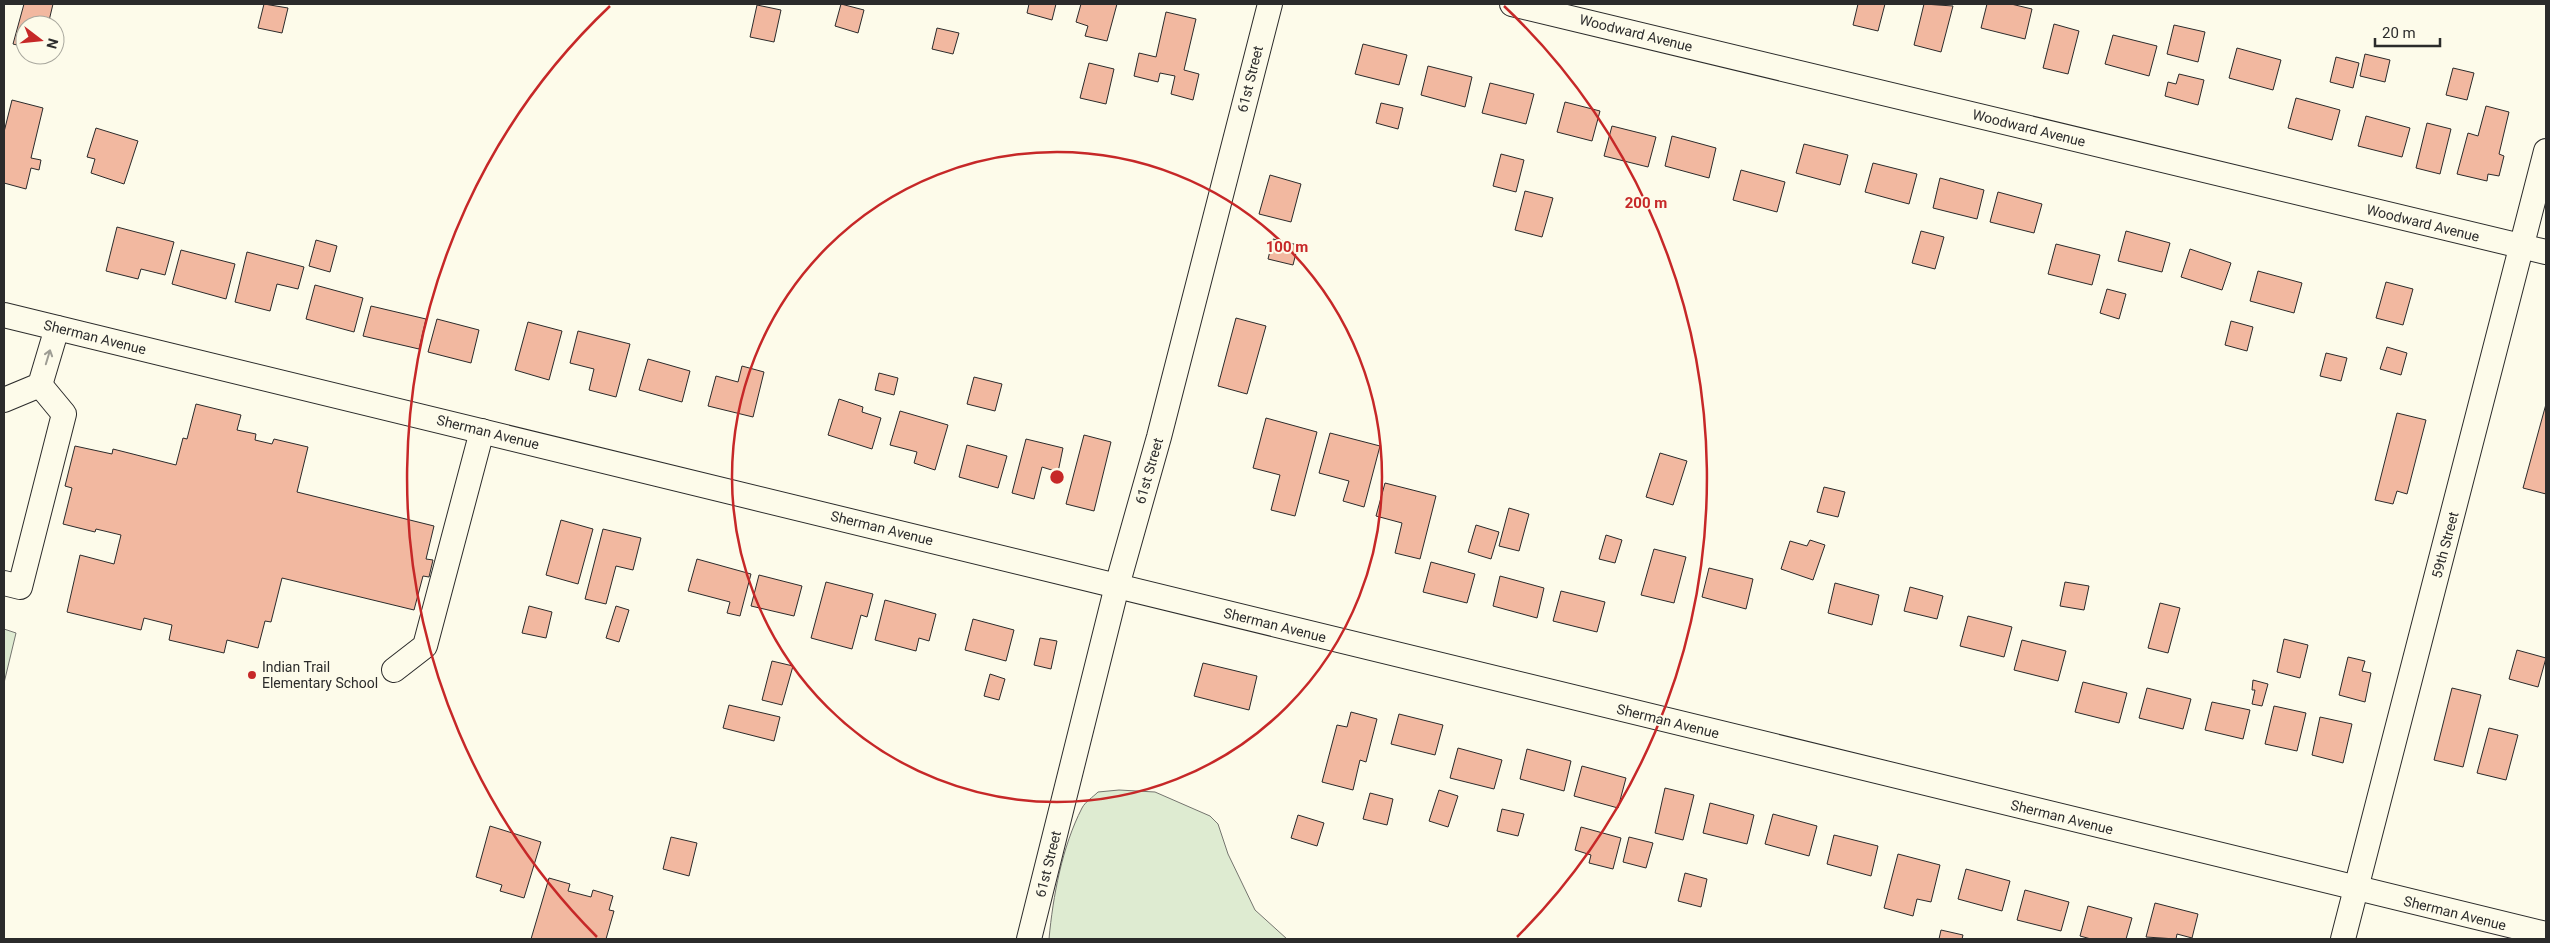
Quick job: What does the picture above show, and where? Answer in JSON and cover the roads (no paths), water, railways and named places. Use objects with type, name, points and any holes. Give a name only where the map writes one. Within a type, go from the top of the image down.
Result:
[{"type":"street","name":"61st Street","points":[[1029,939],[1117,586],[1159,437],[1270,4]]},
{"type":"street","name":"Woodward Avenue","points":[[1512,4],[2546,252]]},
{"type":"street","name":"59th Street","points":[[2343,939],[2546,152]]},
{"type":"street","name":"Sherman Avenue","points":[[4,315],[2546,934]]},
{"type":"street","points":[[4,401],[40,385],[57,328]]},
{"type":"street","points":[[4,583],[20,587],[64,414],[40,385]]},
{"type":"street","points":[[394,670],[425,646],[482,431]]},
{"type":"place","name":"Indian Trail Elementary School","points":[[252,675]]}]
